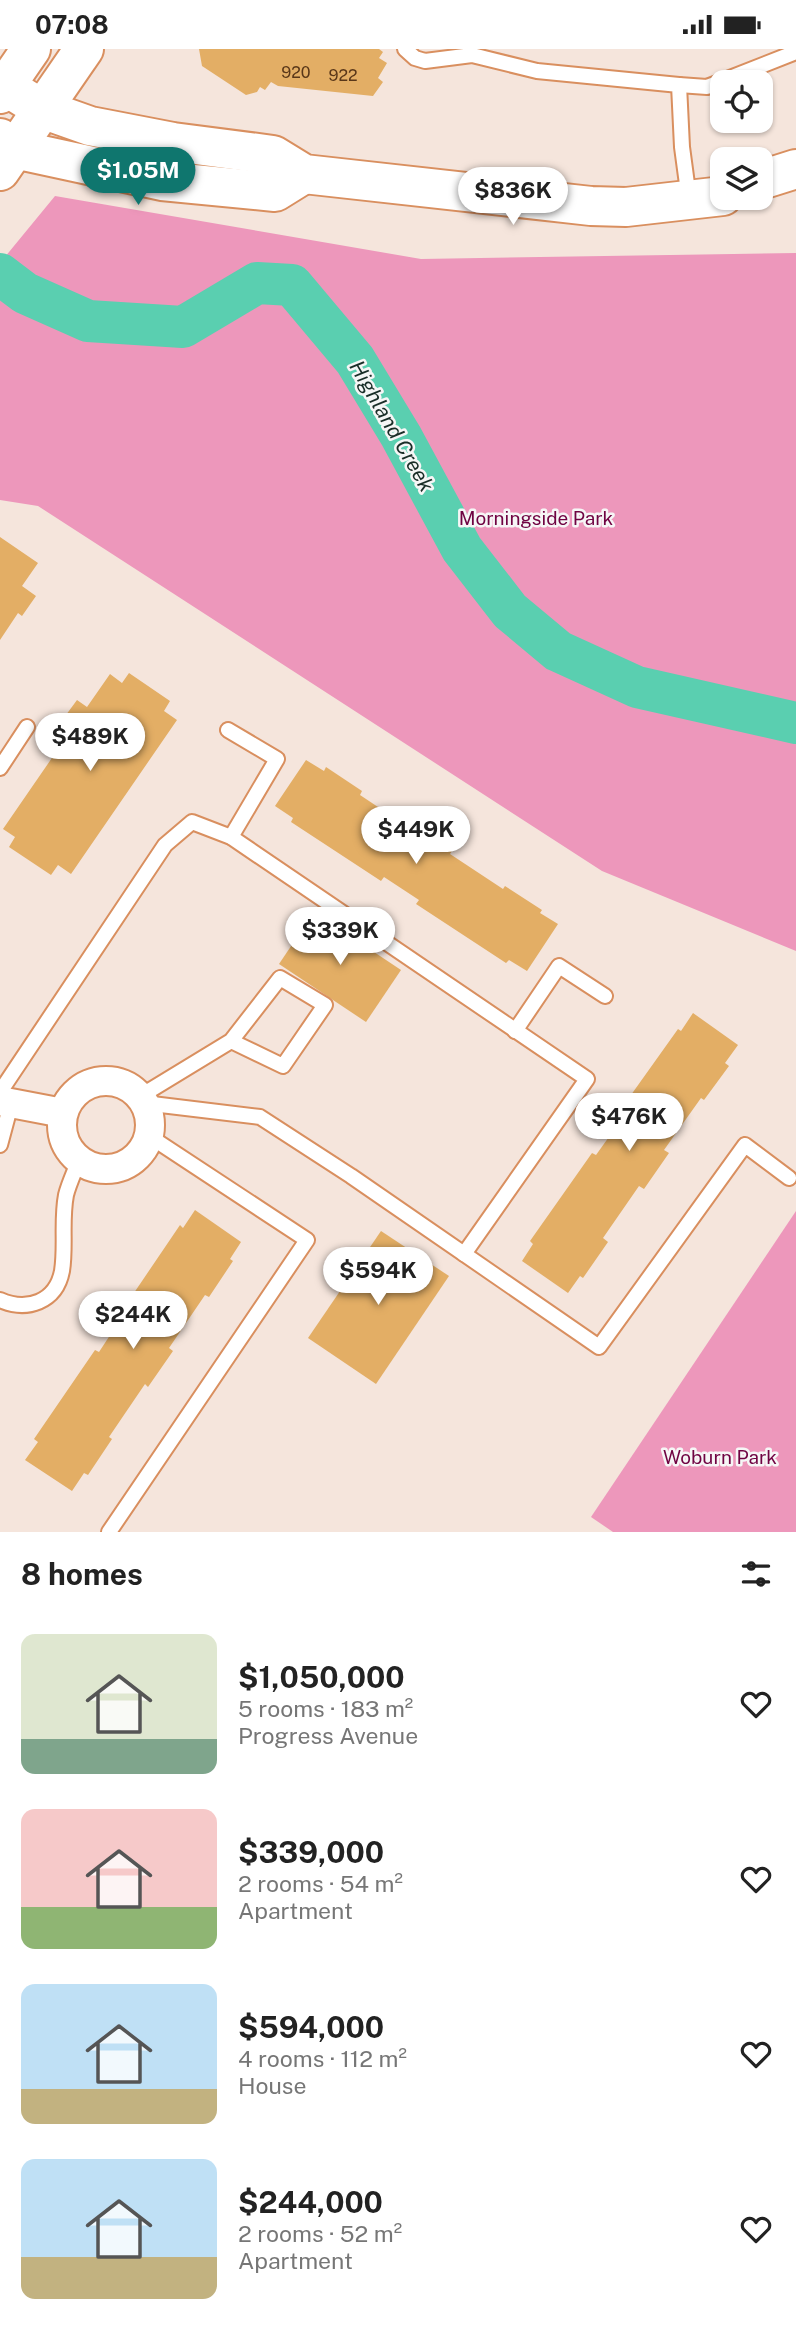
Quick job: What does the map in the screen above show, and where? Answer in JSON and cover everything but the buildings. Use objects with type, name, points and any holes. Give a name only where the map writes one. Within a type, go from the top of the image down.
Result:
[{"type":"main road","points":[[31,49],[2,88],[42,109],[90,126],[173,142],[273,155],[304,174],[591,206],[626,207],[706,198]]},
{"type":"main road","points":[[4,153],[42,109],[84,49]]},
{"type":"main road","points":[[4,153],[162,181],[275,192],[304,174]]},
{"type":"main road","points":[[773,176],[796,169]]},
{"type":"main road","points":[[773,191],[796,184]]},
{"type":"street","points":[[100,1080],[117,1082],[133,1089],[142,1100],[150,1119],[149,1136],[141,1152],[128,1163],[111,1169],[94,1168],[79,1160],[67,1147],[62,1130],[63,1113],[71,1097],[84,1086],[100,1080]]},
{"type":"street","points":[[4,1099],[63,1113]]},
{"type":"lane","points":[[405,49],[415,58],[425,61],[468,52],[537,71],[706,87],[796,52]]},
{"type":"lane","points":[[679,85],[682,147],[706,198]]},
{"type":"lane","points":[[0,768],[27,727]]},
{"type":"lane","points":[[228,730],[277,759],[231,837]]},
{"type":"lane","points":[[0,1145],[4,1099],[165,845],[192,822],[231,837],[587,1079],[464,1254]]},
{"type":"lane","points":[[515,1031],[559,966],[605,996]]},
{"type":"lane","points":[[142,1100],[231,1041],[280,978],[325,1005],[283,1066],[231,1041]]},
{"type":"lane","points":[[142,1100],[260,1117],[351,1176],[599,1347],[745,1145],[789,1178]]},
{"type":"lane","points":[[109,1532],[307,1240],[149,1136]]},
{"type":"lane","points":[[0,1300],[15,1305],[39,1303],[55,1288],[62,1272],[66,1194],[79,1160]]},
{"type":"green space","name":"Morningside Park","points":[[55,196],[421,259],[796,253],[796,951],[602,871],[38,506],[0,500],[0,263]]},
{"type":"green space","name":"Woburn Park","points":[[796,1211],[796,1532],[613,1532],[591,1517]]},
{"type":"waterway","name":"Highland Creek","points":[[0,274],[25,293],[88,321],[183,327],[257,283],[292,285],[355,360],[401,436],[462,549],[510,611],[558,651],[637,687],[796,723]]}]
